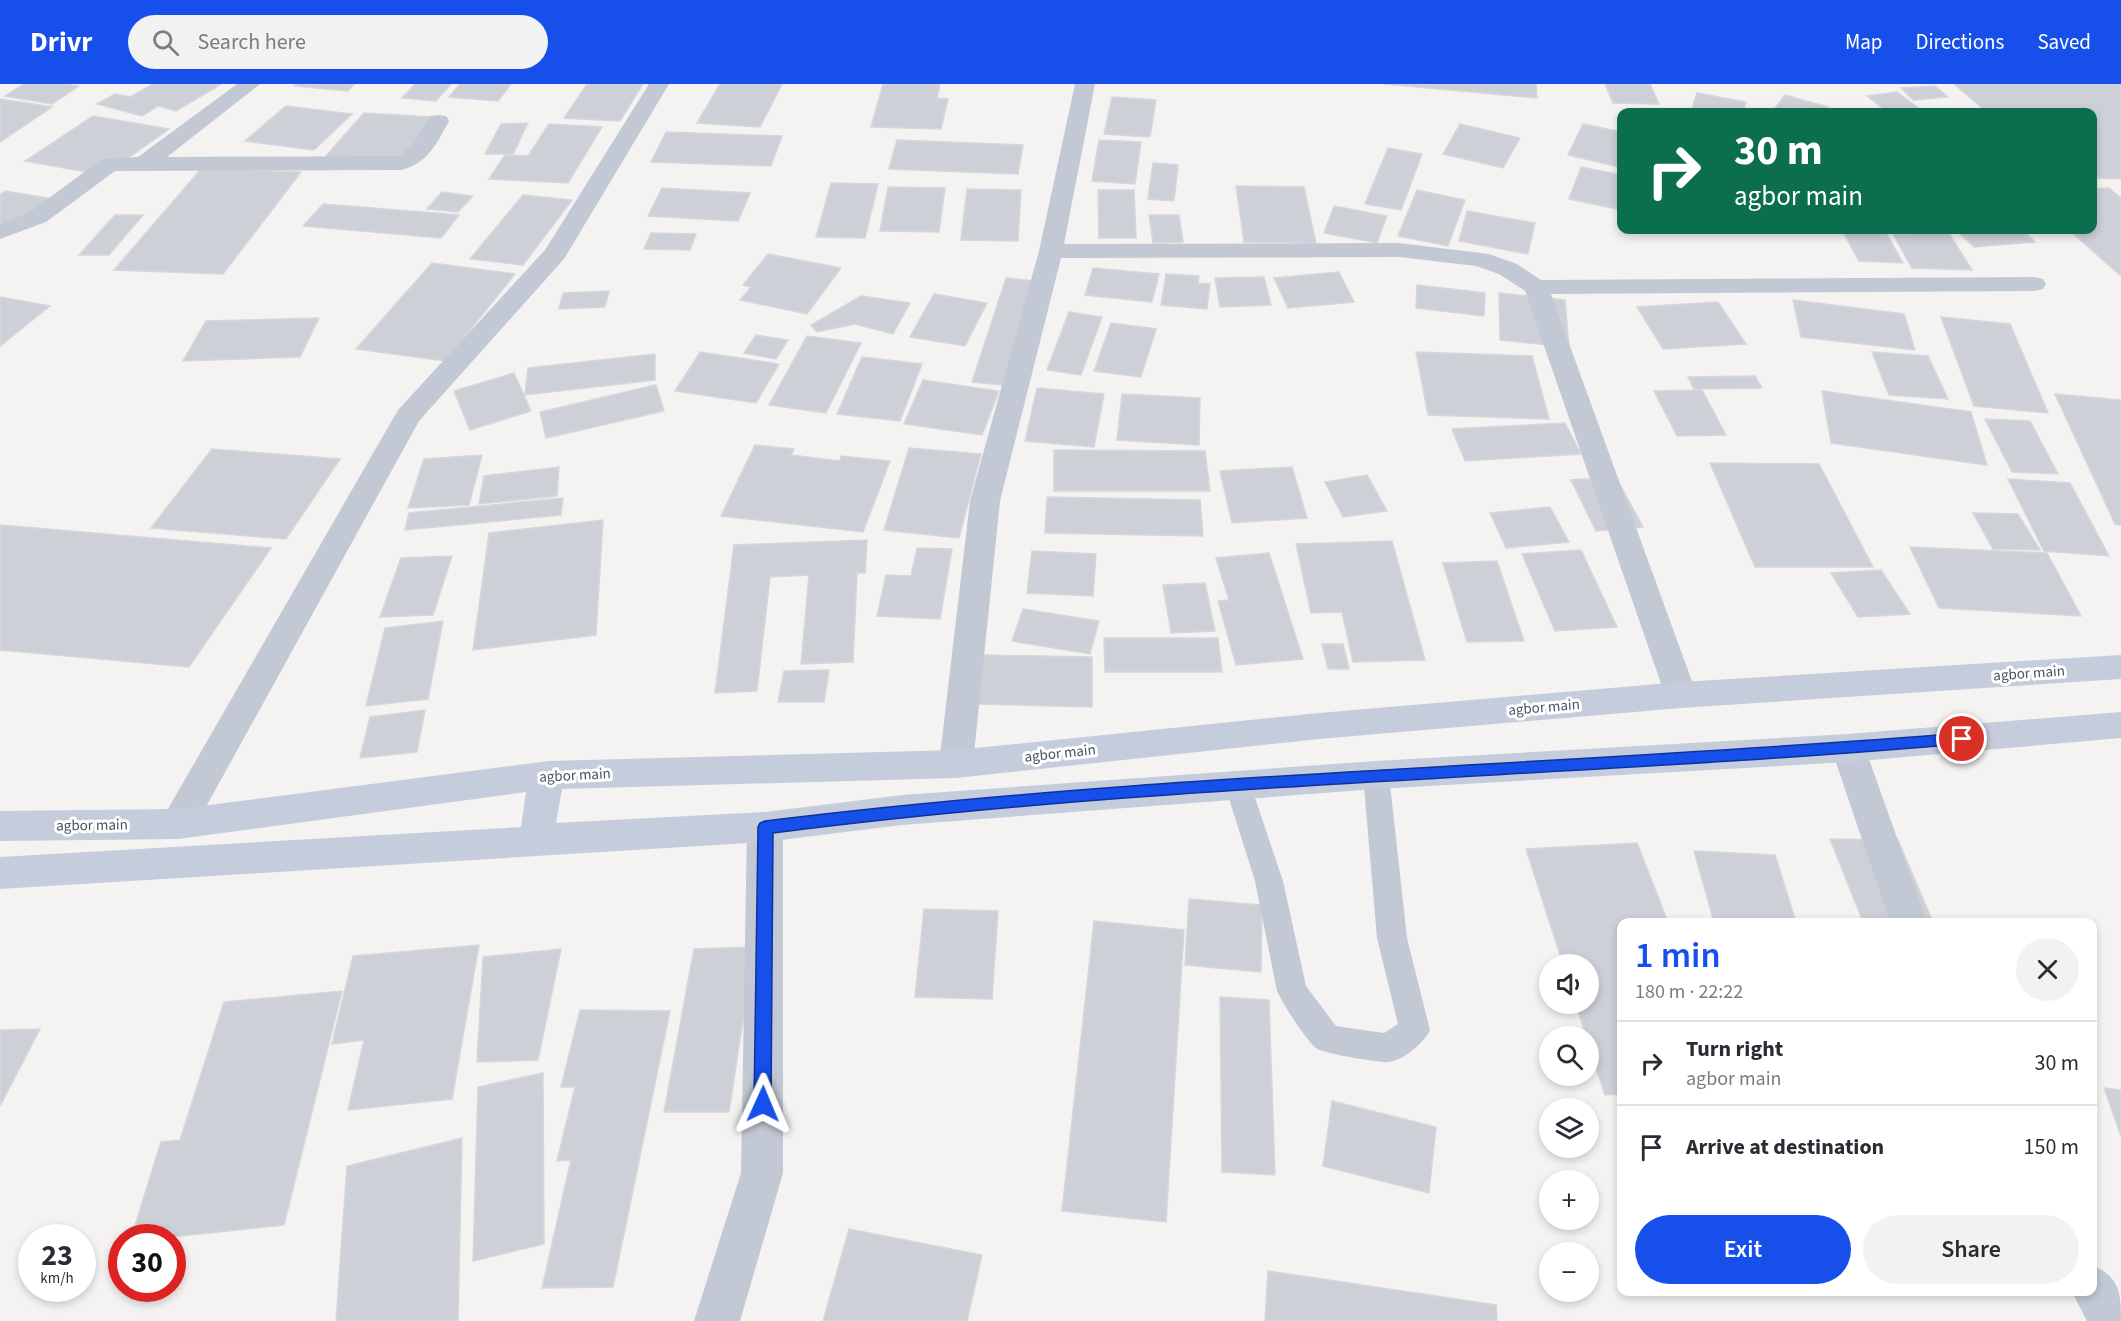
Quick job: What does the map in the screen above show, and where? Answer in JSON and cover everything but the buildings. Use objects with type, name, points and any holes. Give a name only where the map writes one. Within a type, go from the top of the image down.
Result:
[{"type":"main road","name":"agbor main","points":[[0,826],[178,824],[549,775],[956,764],[1319,726],[1681,695],[2121,667]]},
{"type":"main road","points":[[0,873],[765,827],[902,810],[1376,775],[1848,748],[2121,725]]},
{"type":"main road","points":[[541,840],[537,824],[538,813],[549,775]]},
{"type":"street","points":[[146,162],[250,84]]},
{"type":"street","points":[[178,824],[408,416],[555,254],[659,84]]},
{"type":"street","points":[[956,764],[985,501],[1051,251],[1085,84]]},
{"type":"street","points":[[0,232],[38,217],[110,164],[146,162],[402,163],[412,160],[419,152],[438,121]]},
{"type":"street","points":[[1051,251],[1399,250],[1480,259],[1509,269],[1536,286],[2034,284]]},
{"type":"street","points":[[1536,286],[1681,695]]},
{"type":"street","points":[[1848,748],[1909,918]]},
{"type":"street","points":[[717,1321],[762,1173],[765,827]]},
{"type":"street","points":[[2097,1296],[2112,1321]]},
{"type":"lane","points":[[1238,786],[1269,881],[1292,991],[1327,1039],[1388,1048],[1415,1030],[1392,938],[1376,775]]},
{"type":"route","points":[[763,1104],[765,827],[902,810],[1376,775],[1848,748],[1962,739]]}]
